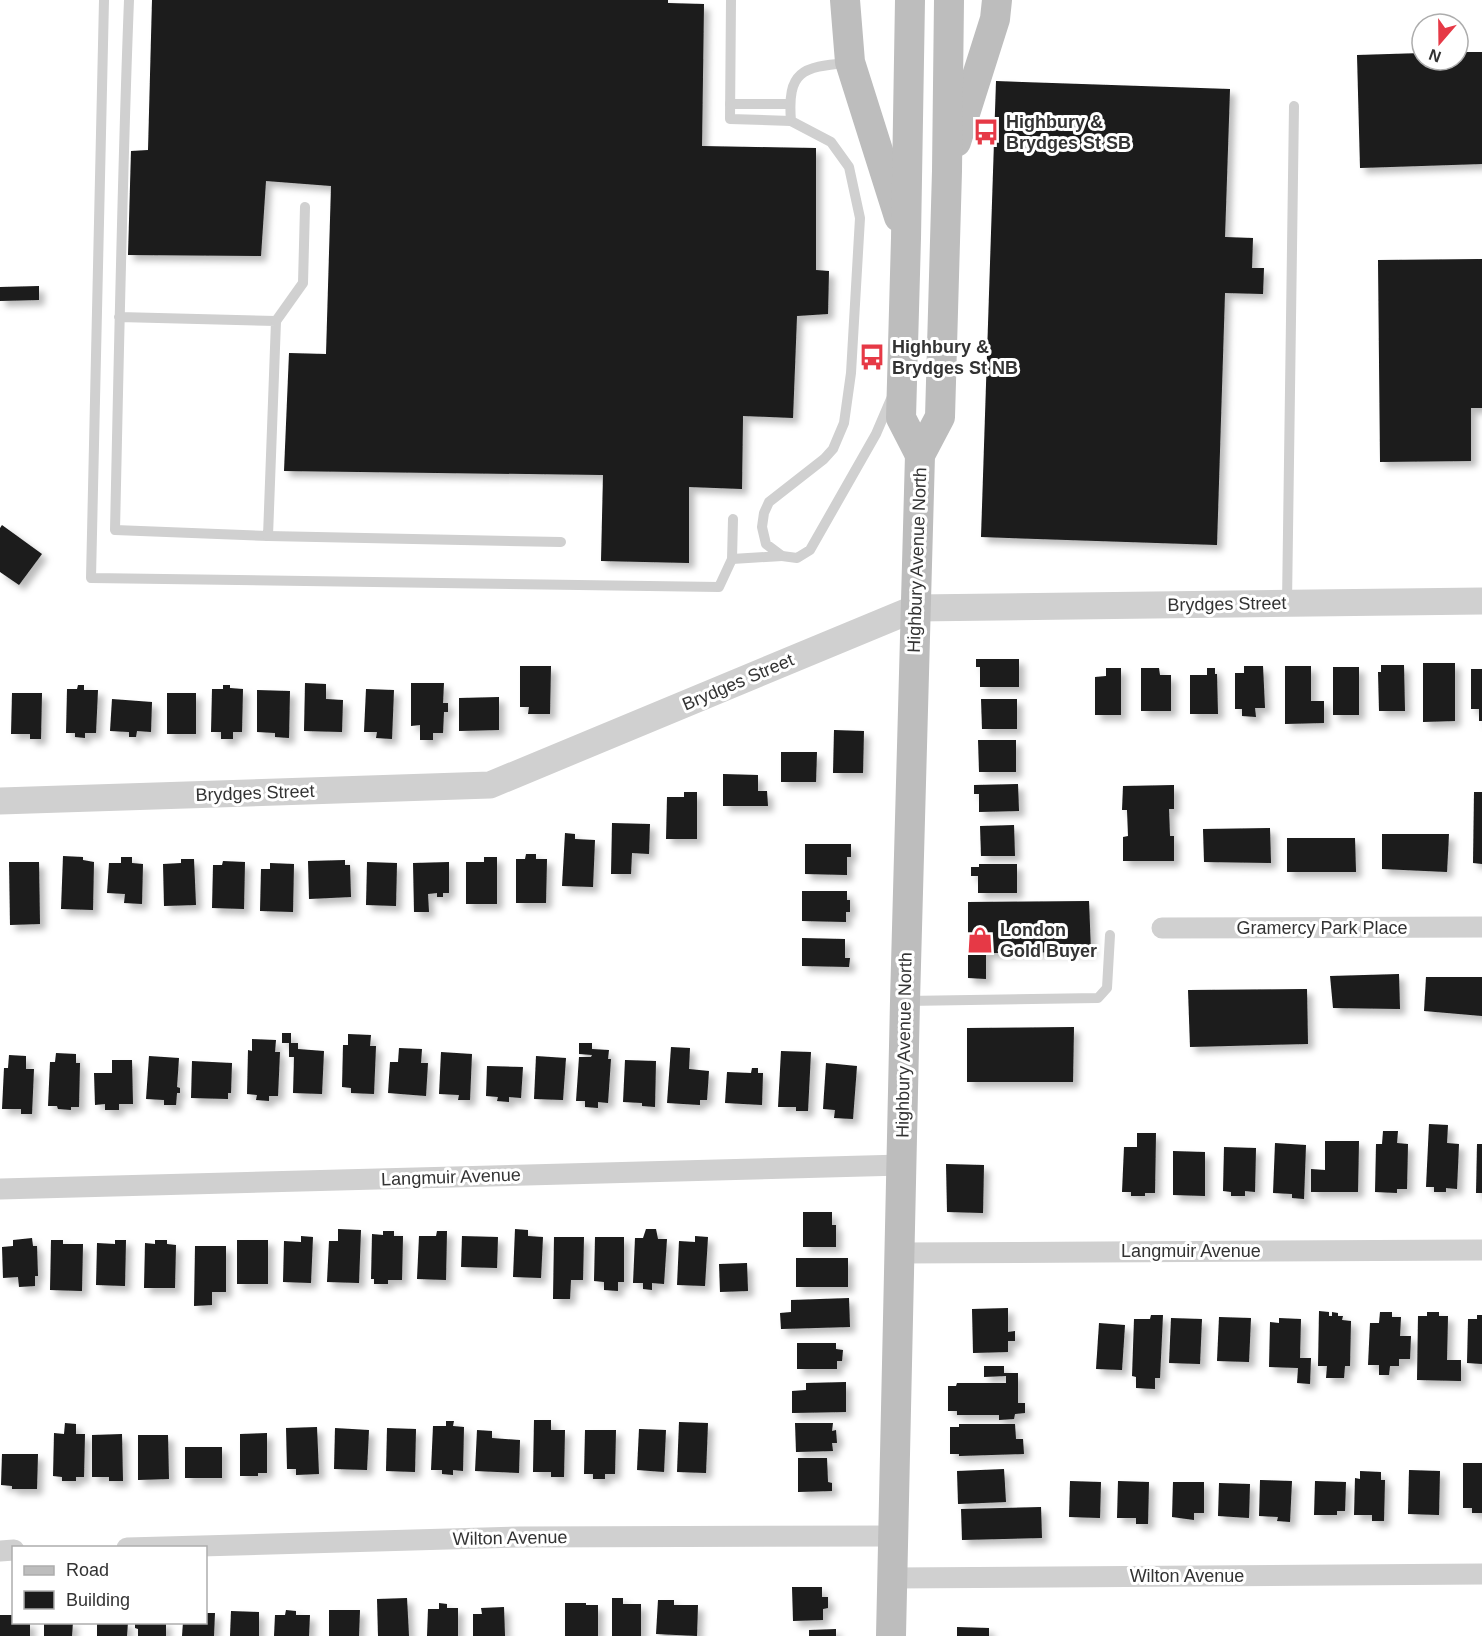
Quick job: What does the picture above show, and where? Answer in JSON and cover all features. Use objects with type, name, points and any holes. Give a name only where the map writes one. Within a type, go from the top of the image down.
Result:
[{"type":"main road","points":[[845,0],[850,62],[906,238]]},
{"type":"main road","name":"Highbury Avenue North","points":[[910,0],[901,418],[920,455]]},
{"type":"main road","name":"Highbury Avenue North","points":[[891,1636],[920,455],[940,417],[947,171],[948,0]]},
{"type":"main road","points":[[947,171],[995,20],[997,0]]},
{"type":"street","name":"Brydges Street","points":[[0,801],[490,785],[916,608],[1482,601]]},
{"type":"street","name":"Gramercy Park Place","points":[[1162,928],[1482,927]]},
{"type":"street","name":"Langmuir Avenue","points":[[0,1189],[902,1165]]},
{"type":"street","name":"Langmuir Avenue","points":[[900,1253],[1482,1250]]},
{"type":"street","name":"Wilton Avenue","points":[[198,1546],[519,1537],[893,1536]]},
{"type":"street","name":"Wilton Avenue","points":[[893,1578],[1482,1574]]},
{"type":"lane","points":[[104,0],[91,578],[719,587],[732,559],[733,519]]},
{"type":"lane","points":[[129,0],[122,160],[115,530],[268,536],[561,542]]},
{"type":"lane","points":[[731,0],[730,119],[791,121],[831,142],[849,167],[860,218],[851,373],[844,423],[833,449],[824,459],[769,502],[764,513],[762,527],[766,544],[782,556]]},
{"type":"lane","points":[[791,121],[790,104],[793,84],[801,74],[816,66],[850,62]]},
{"type":"lane","points":[[730,104],[790,104]]},
{"type":"lane","points":[[1287,603],[1294,106]]},
{"type":"lane","points":[[268,536],[276,321],[303,283],[305,207]]},
{"type":"lane","points":[[119,317],[276,321]]},
{"type":"lane","points":[[732,559],[782,556],[797,558],[810,550],[876,434],[902,374]]},
{"type":"lane","points":[[905,1001],[1098,998],[1107,988],[1110,935]]},
{"type":"building","points":[[152,0],[668,0],[668,3],[704,4],[702,146],[816,148],[816,270],[829,271],[828,314],[797,316],[793,418],[743,416],[742,489],[689,487],[689,563],[601,561],[603,475],[284,471],[289,353],[326,354],[331,186],[266,181],[261,256],[128,255],[131,151],[148,150]]},
{"type":"building","points":[[1470,52],[1482,52],[1482,164],[1360,168],[1357,55],[1410,53],[1410,72],[1470,72]]},
{"type":"building","points":[[996,81],[1230,89],[1225,237],[1253,238],[1252,268],[1264,268],[1263,294],[1225,293],[1217,545],[981,537]]},
{"type":"building","points":[[1482,259],[1482,408],[1471,408],[1471,461],[1380,462],[1378,260]]},
{"type":"building","points":[[39,286],[39,300],[0,301],[0,287]]},
{"type":"building","points":[[2,525],[42,554],[19,585],[0,572],[0,528]]},
{"type":"building","points":[[976,659],[1019,659],[1019,687],[980,687],[980,667],[976,667]]},
{"type":"building","points":[[1423,663],[1455,663],[1455,721],[1423,722]]},
{"type":"building","points":[[1381,665],[1404,665],[1405,711],[1379,711],[1378,672],[1381,672]]},
{"type":"building","points":[[520,666],[551,666],[550,714],[528,714],[529,707],[520,707]]},
{"type":"building","points":[[1244,666],[1263,666],[1265,708],[1255,708],[1256,717],[1242,716],[1242,709],[1235,709],[1235,673],[1244,673]]},
{"type":"building","points":[[1285,666],[1311,666],[1311,701],[1324,701],[1324,723],[1285,724]]},
{"type":"building","points":[[1333,667],[1359,667],[1359,715],[1333,715]]},
{"type":"building","points":[[1106,668],[1121,668],[1121,715],[1095,715],[1095,677],[1106,676]]},
{"type":"building","points":[[1141,668],[1159,668],[1160,675],[1171,675],[1171,711],[1141,711]]},
{"type":"building","points":[[1207,668],[1215,668],[1215,674],[1217,674],[1218,714],[1190,714],[1190,675],[1207,675]]},
{"type":"building","points":[[1471,669],[1482,669],[1482,721],[1479,721],[1479,709],[1471,709]]},
{"type":"building","points":[[305,683],[326,684],[326,699],[343,700],[342,732],[304,731]]},
{"type":"building","points":[[411,683],[444,683],[443,703],[448,703],[448,712],[444,712],[443,733],[433,733],[433,740],[420,740],[420,725],[411,726]]},
{"type":"building","points":[[78,685],[84,685],[84,690],[98,690],[96,733],[85,733],[85,738],[75,737],[75,733],[66,733],[67,689],[77,689]]},
{"type":"building","points":[[223,685],[243,689],[242,732],[233,732],[233,739],[221,739],[221,732],[211,732],[212,689],[223,689]]},
{"type":"building","points":[[366,689],[394,690],[392,739],[376,738],[377,732],[364,732]]},
{"type":"building","points":[[257,690],[290,691],[289,738],[275,737],[275,733],[257,732]]},
{"type":"building","points":[[12,693],[42,693],[41,739],[30,739],[30,734],[11,734]]},
{"type":"building","points":[[167,693],[196,693],[196,734],[167,734]]},
{"type":"building","points":[[499,697],[499,730],[459,731],[459,698]]},
{"type":"building","points":[[112,699],[152,702],[151,732],[137,731],[136,737],[129,737],[129,732],[110,731]]},
{"type":"building","points":[[981,699],[1017,699],[1017,729],[982,729]]},
{"type":"building","points":[[834,730],[864,731],[863,773],[833,773]]},
{"type":"building","points":[[978,740],[1016,740],[1016,772],[979,772]]},
{"type":"building","points":[[781,752],[817,752],[816,782],[781,782]]},
{"type":"building","points":[[723,774],[758,775],[758,791],[767,791],[768,806],[723,806]]},
{"type":"building","points":[[1018,784],[1019,811],[979,812],[979,794],[974,794],[974,785]]},
{"type":"building","points":[[1174,785],[1174,809],[1169,809],[1170,836],[1174,836],[1174,861],[1123,861],[1123,837],[1128,836],[1127,810],[1122,810],[1123,786]]},
{"type":"building","points":[[684,792],[697,792],[697,839],[666,839],[667,797],[684,797]]},
{"type":"building","points":[[1474,792],[1482,792],[1482,864],[1473,863]]},
{"type":"building","points":[[612,823],[650,824],[649,854],[632,853],[631,874],[611,874]]},
{"type":"building","points":[[1014,825],[1015,856],[981,856],[980,826]]},
{"type":"building","points":[[1270,828],[1271,863],[1204,862],[1203,829]]},
{"type":"building","points":[[565,833],[575,834],[575,839],[595,840],[593,887],[562,886]]},
{"type":"building","points":[[1382,834],[1449,834],[1447,872],[1382,869]]},
{"type":"building","points":[[1287,838],[1355,838],[1356,872],[1287,872]]},
{"type":"building","points":[[805,844],[851,844],[851,857],[847,857],[847,875],[805,874]]},
{"type":"building","points":[[526,854],[536,854],[536,859],[547,859],[546,903],[516,903],[516,859],[525,859]]},
{"type":"building","points":[[63,856],[83,857],[83,860],[94,862],[93,910],[61,909]]},
{"type":"building","points":[[121,857],[132,857],[132,863],[143,864],[142,904],[124,903],[125,894],[107,893],[109,863],[121,863]]},
{"type":"building","points":[[484,857],[497,857],[497,904],[466,904],[466,862],[484,862]]},
{"type":"building","points":[[181,859],[194,859],[196,905],[164,906],[163,864],[181,863]]},
{"type":"building","points":[[345,860],[345,865],[350,865],[351,897],[309,899],[308,861]]},
{"type":"building","points":[[223,861],[245,862],[244,909],[212,908],[213,865],[222,865]]},
{"type":"building","points":[[9,862],[39,862],[40,924],[10,925]]},
{"type":"building","points":[[367,862],[397,863],[396,906],[366,905]]},
{"type":"building","points":[[449,862],[449,893],[443,893],[443,897],[437,897],[437,893],[428,894],[429,912],[414,912],[413,863]]},
{"type":"building","points":[[270,863],[294,864],[293,912],[260,911],[261,869],[270,869]]},
{"type":"building","points":[[979,864],[1017,864],[1017,893],[978,893],[978,876],[971,876],[971,867],[979,867]]},
{"type":"building","points":[[802,891],[847,891],[850,912],[846,912],[846,922],[802,921]]},
{"type":"building","points":[[1089,901],[1091,952],[986,953],[986,979],[968,978],[968,902]]},
{"type":"building","points":[[802,938],[845,939],[845,958],[850,958],[849,967],[802,966]]},
{"type":"building","points":[[1399,974],[1400,1009],[1333,1008],[1330,976]]},
{"type":"building","points":[[1426,977],[1482,977],[1482,1016],[1424,1011]]},
{"type":"building","points":[[1307,989],[1308,1044],[1190,1047],[1188,990]]},
{"type":"building","points":[[1074,1027],[1073,1082],[967,1082],[967,1028]]},
{"type":"building","points":[[282,1033],[291,1033],[291,1043],[298,1043],[298,1049],[324,1051],[322,1094],[293,1093],[294,1057],[289,1057],[289,1043],[282,1043]]},
{"type":"building","points":[[348,1034],[371,1035],[370,1046],[376,1046],[374,1094],[351,1093],[351,1088],[342,1087],[343,1045],[348,1045]]},
{"type":"building","points":[[252,1039],[276,1040],[275,1052],[280,1052],[278,1096],[269,1096],[269,1101],[256,1100],[257,1095],[247,1094],[248,1050],[252,1051]]},
{"type":"building","points":[[579,1043],[592,1043],[592,1049],[609,1050],[608,1059],[611,1059],[608,1103],[598,1102],[598,1108],[585,1107],[585,1101],[576,1101],[579,1057],[591,1057],[592,1055],[579,1054]]},
{"type":"building","points":[[671,1047],[690,1048],[689,1069],[709,1071],[707,1100],[700,1100],[700,1105],[667,1103]]},
{"type":"building","points":[[399,1048],[422,1049],[421,1063],[428,1063],[426,1096],[388,1093],[390,1062],[398,1062]]},
{"type":"building","points":[[781,1051],[811,1052],[808,1111],[796,1111],[796,1107],[778,1107]]},
{"type":"building","points":[[441,1052],[472,1054],[470,1100],[458,1100],[459,1095],[439,1094]]},
{"type":"building","points":[[56,1053],[76,1054],[76,1063],[80,1063],[79,1107],[71,1107],[71,1110],[48,1106],[50,1062],[55,1062]]},
{"type":"building","points":[[9,1055],[26,1056],[26,1069],[34,1069],[32,1114],[21,1114],[21,1109],[2,1109],[4,1068],[8,1068]]},
{"type":"building","points":[[149,1056],[179,1058],[177,1087],[180,1088],[180,1093],[177,1093],[176,1105],[164,1105],[164,1100],[146,1099]]},
{"type":"building","points":[[536,1056],[566,1058],[563,1100],[534,1099]]},
{"type":"building","points":[[112,1060],[132,1060],[133,1104],[119,1104],[119,1110],[105,1110],[105,1104],[95,1105],[94,1073],[112,1073]]},
{"type":"building","points":[[625,1060],[656,1061],[655,1107],[642,1106],[642,1103],[623,1102]]},
{"type":"building","points":[[192,1061],[232,1063],[231,1093],[228,1093],[228,1099],[191,1098]]},
{"type":"building","points":[[826,1063],[857,1066],[853,1119],[834,1118],[835,1110],[823,1109]]},
{"type":"building","points":[[487,1066],[523,1067],[521,1098],[509,1097],[509,1102],[497,1101],[498,1097],[486,1096]]},
{"type":"building","points":[[752,1068],[758,1068],[758,1073],[763,1073],[762,1105],[725,1103],[727,1072],[751,1073]]},
{"type":"building","points":[[1429,1124],[1448,1125],[1447,1143],[1459,1144],[1457,1189],[1446,1188],[1446,1192],[1434,1192],[1434,1187],[1426,1187]]},
{"type":"building","points":[[1383,1131],[1398,1131],[1397,1143],[1408,1144],[1407,1189],[1397,1189],[1397,1193],[1375,1192],[1376,1144],[1382,1144]]},
{"type":"building","points":[[1137,1133],[1156,1133],[1155,1193],[1145,1193],[1145,1196],[1131,1196],[1131,1192],[1122,1192],[1124,1147],[1137,1147]]},
{"type":"building","points":[[1325,1141],[1359,1141],[1358,1192],[1311,1192],[1311,1169],[1325,1170]]},
{"type":"building","points":[[1275,1143],[1306,1145],[1304,1199],[1292,1198],[1292,1194],[1273,1193]]},
{"type":"building","points":[[1477,1144],[1482,1144],[1482,1193],[1476,1193]]},
{"type":"building","points":[[1224,1147],[1256,1148],[1255,1192],[1245,1191],[1245,1196],[1231,1196],[1231,1192],[1223,1191]]},
{"type":"building","points":[[1173,1151],[1205,1152],[1205,1196],[1173,1195]]},
{"type":"building","points":[[946,1164],[984,1165],[983,1213],[947,1212]]},
{"type":"building","points":[[803,1212],[832,1212],[832,1225],[836,1225],[836,1247],[803,1247]]},
{"type":"building","points":[[338,1229],[361,1230],[359,1283],[327,1282],[329,1241],[338,1241]]},
{"type":"building","points":[[515,1229],[528,1230],[528,1236],[543,1237],[541,1278],[513,1277]]},
{"type":"building","points":[[646,1229],[656,1229],[658,1239],[667,1239],[664,1284],[652,1283],[652,1290],[643,1289],[643,1283],[633,1283],[635,1238],[643,1238]]},
{"type":"building","points":[[383,1231],[394,1231],[394,1236],[403,1236],[402,1280],[388,1280],[388,1284],[374,1284],[374,1279],[371,1279],[372,1234],[383,1235]]},
{"type":"building","points":[[437,1231],[447,1231],[446,1280],[417,1279],[419,1236],[436,1236]]},
{"type":"building","points":[[301,1236],[313,1237],[311,1283],[283,1282],[284,1241],[301,1242]]},
{"type":"building","points":[[462,1236],[498,1237],[497,1268],[461,1267]]},
{"type":"building","points":[[695,1236],[708,1237],[705,1286],[677,1285],[679,1241],[695,1242]]},
{"type":"building","points":[[554,1237],[584,1237],[583,1280],[571,1280],[570,1299],[553,1299]]},
{"type":"building","points":[[595,1237],[624,1237],[624,1282],[618,1282],[618,1291],[604,1290],[604,1282],[594,1281]]},
{"type":"building","points":[[32,1238],[33,1246],[37,1246],[38,1276],[35,1276],[35,1286],[19,1287],[18,1277],[3,1278],[2,1247],[13,1246],[13,1240]]},
{"type":"building","points":[[51,1240],[63,1240],[63,1244],[83,1244],[82,1291],[50,1290]]},
{"type":"building","points":[[115,1240],[126,1240],[125,1286],[96,1285],[97,1243],[115,1244]]},
{"type":"building","points":[[155,1240],[167,1240],[167,1244],[176,1245],[175,1288],[144,1288],[145,1243],[155,1244]]},
{"type":"building","points":[[237,1240],[268,1240],[268,1284],[237,1284]]},
{"type":"building","points":[[195,1246],[226,1246],[226,1292],[212,1292],[212,1305],[194,1306]]},
{"type":"building","points":[[796,1258],[848,1258],[848,1287],[796,1287]]},
{"type":"building","points":[[747,1263],[748,1291],[720,1292],[719,1264]]},
{"type":"building","points":[[849,1298],[850,1327],[781,1329],[780,1313],[791,1312],[791,1300]]},
{"type":"building","points":[[1008,1308],[1008,1332],[1015,1331],[1015,1341],[1008,1341],[1008,1352],[973,1353],[972,1309]]},
{"type":"building","points":[[1319,1311],[1329,1312],[1329,1316],[1332,1316],[1332,1312],[1338,1313],[1338,1316],[1343,1316],[1342,1320],[1351,1321],[1350,1366],[1345,1366],[1344,1378],[1326,1378],[1327,1366],[1318,1366]]},
{"type":"building","points":[[1380,1312],[1392,1312],[1392,1317],[1401,1317],[1400,1336],[1411,1336],[1410,1359],[1399,1359],[1399,1366],[1390,1366],[1389,1375],[1379,1375],[1379,1365],[1368,1365],[1370,1323],[1379,1323]]},
{"type":"building","points":[[1427,1312],[1439,1312],[1439,1316],[1448,1316],[1447,1360],[1461,1360],[1461,1381],[1417,1380],[1418,1316],[1427,1316]]},
{"type":"building","points":[[1151,1315],[1163,1315],[1160,1378],[1155,1378],[1155,1389],[1136,1388],[1136,1377],[1132,1376],[1134,1319],[1150,1319]]},
{"type":"building","points":[[1477,1315],[1482,1315],[1482,1364],[1467,1363],[1468,1319],[1477,1319]]},
{"type":"building","points":[[1219,1317],[1251,1318],[1249,1362],[1217,1361]]},
{"type":"building","points":[[1171,1318],[1202,1319],[1200,1364],[1169,1363]]},
{"type":"building","points":[[1279,1318],[1301,1319],[1300,1358],[1311,1358],[1310,1384],[1297,1383],[1298,1368],[1269,1367],[1270,1322],[1279,1323]]},
{"type":"building","points":[[1099,1323],[1125,1325],[1122,1370],[1096,1369]]},
{"type":"building","points":[[797,1343],[836,1343],[836,1349],[843,1350],[842,1361],[837,1361],[837,1369],[797,1369]]},
{"type":"building","points":[[984,1366],[1004,1366],[1004,1373],[1018,1373],[1018,1403],[1025,1403],[1025,1413],[1015,1414],[1014,1419],[999,1420],[999,1415],[957,1415],[957,1411],[948,1411],[948,1386],[956,1386],[957,1383],[1006,1383],[1006,1376],[984,1377]]},
{"type":"building","points":[[846,1382],[846,1412],[792,1413],[792,1391],[806,1390],[806,1383]]},
{"type":"building","points":[[534,1420],[551,1420],[551,1430],[565,1430],[564,1477],[551,1477],[551,1472],[533,1472]]},
{"type":"building","points":[[446,1421],[454,1421],[453,1426],[464,1427],[463,1471],[453,1470],[453,1475],[442,1474],[442,1470],[431,1470],[433,1426],[446,1426]]},
{"type":"building","points":[[679,1422],[708,1423],[706,1473],[677,1472]]},
{"type":"building","points":[[65,1423],[76,1424],[76,1434],[85,1434],[84,1477],[76,1477],[76,1481],[62,1481],[62,1477],[53,1476],[54,1433],[64,1434]]},
{"type":"building","points":[[795,1423],[833,1423],[832,1431],[836,1430],[837,1443],[832,1443],[833,1451],[796,1452]]},
{"type":"building","points":[[959,1424],[1015,1424],[1016,1439],[1023,1439],[1024,1454],[959,1456],[959,1454],[950,1454],[950,1427],[959,1427]]},
{"type":"building","points":[[317,1427],[319,1474],[296,1475],[296,1469],[287,1469],[286,1428]]},
{"type":"building","points":[[335,1428],[369,1430],[367,1470],[334,1469]]},
{"type":"building","points":[[387,1428],[416,1429],[415,1472],[386,1471]]},
{"type":"building","points":[[639,1429],[666,1430],[664,1472],[637,1470]]},
{"type":"building","points":[[477,1430],[492,1431],[492,1438],[520,1440],[519,1473],[475,1471]]},
{"type":"building","points":[[585,1430],[616,1430],[615,1474],[605,1474],[605,1479],[593,1479],[593,1474],[584,1474]]},
{"type":"building","points":[[267,1433],[267,1473],[258,1473],[258,1476],[240,1476],[240,1434]]},
{"type":"building","points":[[122,1434],[123,1481],[109,1481],[109,1477],[92,1477],[92,1435]]},
{"type":"building","points":[[138,1435],[168,1435],[169,1479],[138,1480]]},
{"type":"building","points":[[185,1447],[222,1447],[222,1478],[185,1478]]},
{"type":"building","points":[[2,1454],[38,1454],[37,1489],[12,1489],[12,1486],[1,1485]]},
{"type":"building","points":[[798,1458],[827,1458],[828,1482],[832,1483],[832,1491],[798,1492]]},
{"type":"building","points":[[1463,1463],[1482,1463],[1482,1513],[1472,1513],[1472,1508],[1463,1508]]},
{"type":"building","points":[[1004,1469],[1006,1502],[958,1504],[957,1471]]},
{"type":"building","points":[[1409,1470],[1440,1471],[1439,1515],[1408,1514]]},
{"type":"building","points":[[1360,1471],[1381,1472],[1381,1480],[1385,1480],[1384,1521],[1372,1521],[1372,1515],[1354,1515],[1355,1478],[1360,1479]]},
{"type":"building","points":[[1260,1480],[1292,1481],[1290,1522],[1277,1521],[1278,1517],[1259,1516]]},
{"type":"building","points":[[1070,1481],[1101,1482],[1100,1518],[1069,1517]]},
{"type":"building","points":[[1118,1481],[1149,1482],[1148,1524],[1136,1524],[1136,1518],[1117,1518]]},
{"type":"building","points":[[1315,1481],[1346,1482],[1345,1511],[1337,1511],[1337,1515],[1314,1515]]},
{"type":"building","points":[[1173,1482],[1204,1482],[1204,1513],[1194,1513],[1194,1520],[1172,1517]]},
{"type":"building","points":[[1219,1483],[1250,1484],[1249,1518],[1218,1516]]},
{"type":"building","points":[[1041,1507],[1042,1538],[962,1540],[961,1509]]},
{"type":"building","points":[[792,1587],[822,1587],[822,1597],[828,1597],[828,1608],[823,1609],[823,1620],[793,1621]]},
{"type":"building","points":[[407,1598],[409,1636],[378,1636],[377,1599]]},
{"type":"building","points":[[612,1598],[623,1598],[623,1604],[641,1604],[641,1636],[612,1636]]},
{"type":"building","points":[[658,1600],[674,1600],[674,1605],[698,1605],[697,1636],[656,1634]]},
{"type":"building","points":[[439,1603],[447,1604],[447,1608],[458,1608],[458,1636],[427,1636],[428,1609],[439,1609]]},
{"type":"building","points":[[565,1603],[598,1605],[598,1636],[565,1636]]},
{"type":"building","points":[[504,1607],[505,1636],[473,1636],[473,1614],[482,1614],[481,1608]]},
{"type":"building","points":[[286,1610],[296,1611],[296,1615],[310,1615],[309,1636],[274,1636],[275,1615],[285,1615]]},
{"type":"building","points":[[329,1610],[360,1610],[359,1636],[329,1636]]},
{"type":"building","points":[[231,1611],[259,1612],[259,1636],[230,1636]]},
{"type":"building","points":[[207,1613],[215,1613],[214,1636],[182,1636],[183,1624],[207,1624]]},
{"type":"building","points":[[0,1615],[12,1615],[12,1624],[30,1624],[30,1636],[0,1636]]},
{"type":"building","points":[[44,1624],[73,1624],[72,1636],[44,1636]]},
{"type":"building","points":[[97,1624],[128,1624],[127,1636],[97,1636]]},
{"type":"building","points":[[135,1624],[166,1624],[166,1636],[138,1636],[138,1629],[135,1628]]},
{"type":"building","points":[[957,1627],[989,1628],[989,1636],[957,1636]]},
{"type":"building","points":[[836,1629],[836,1636],[809,1636],[809,1630]]},
{"type":"place","name":"Highbury & Brydges St SB","points":[[986,132]]},
{"type":"place","name":"Highbury & Brydges St NB","points":[[872,357]]},
{"type":"place","name":"London Gold Buyer","points":[[980,940]]}]
